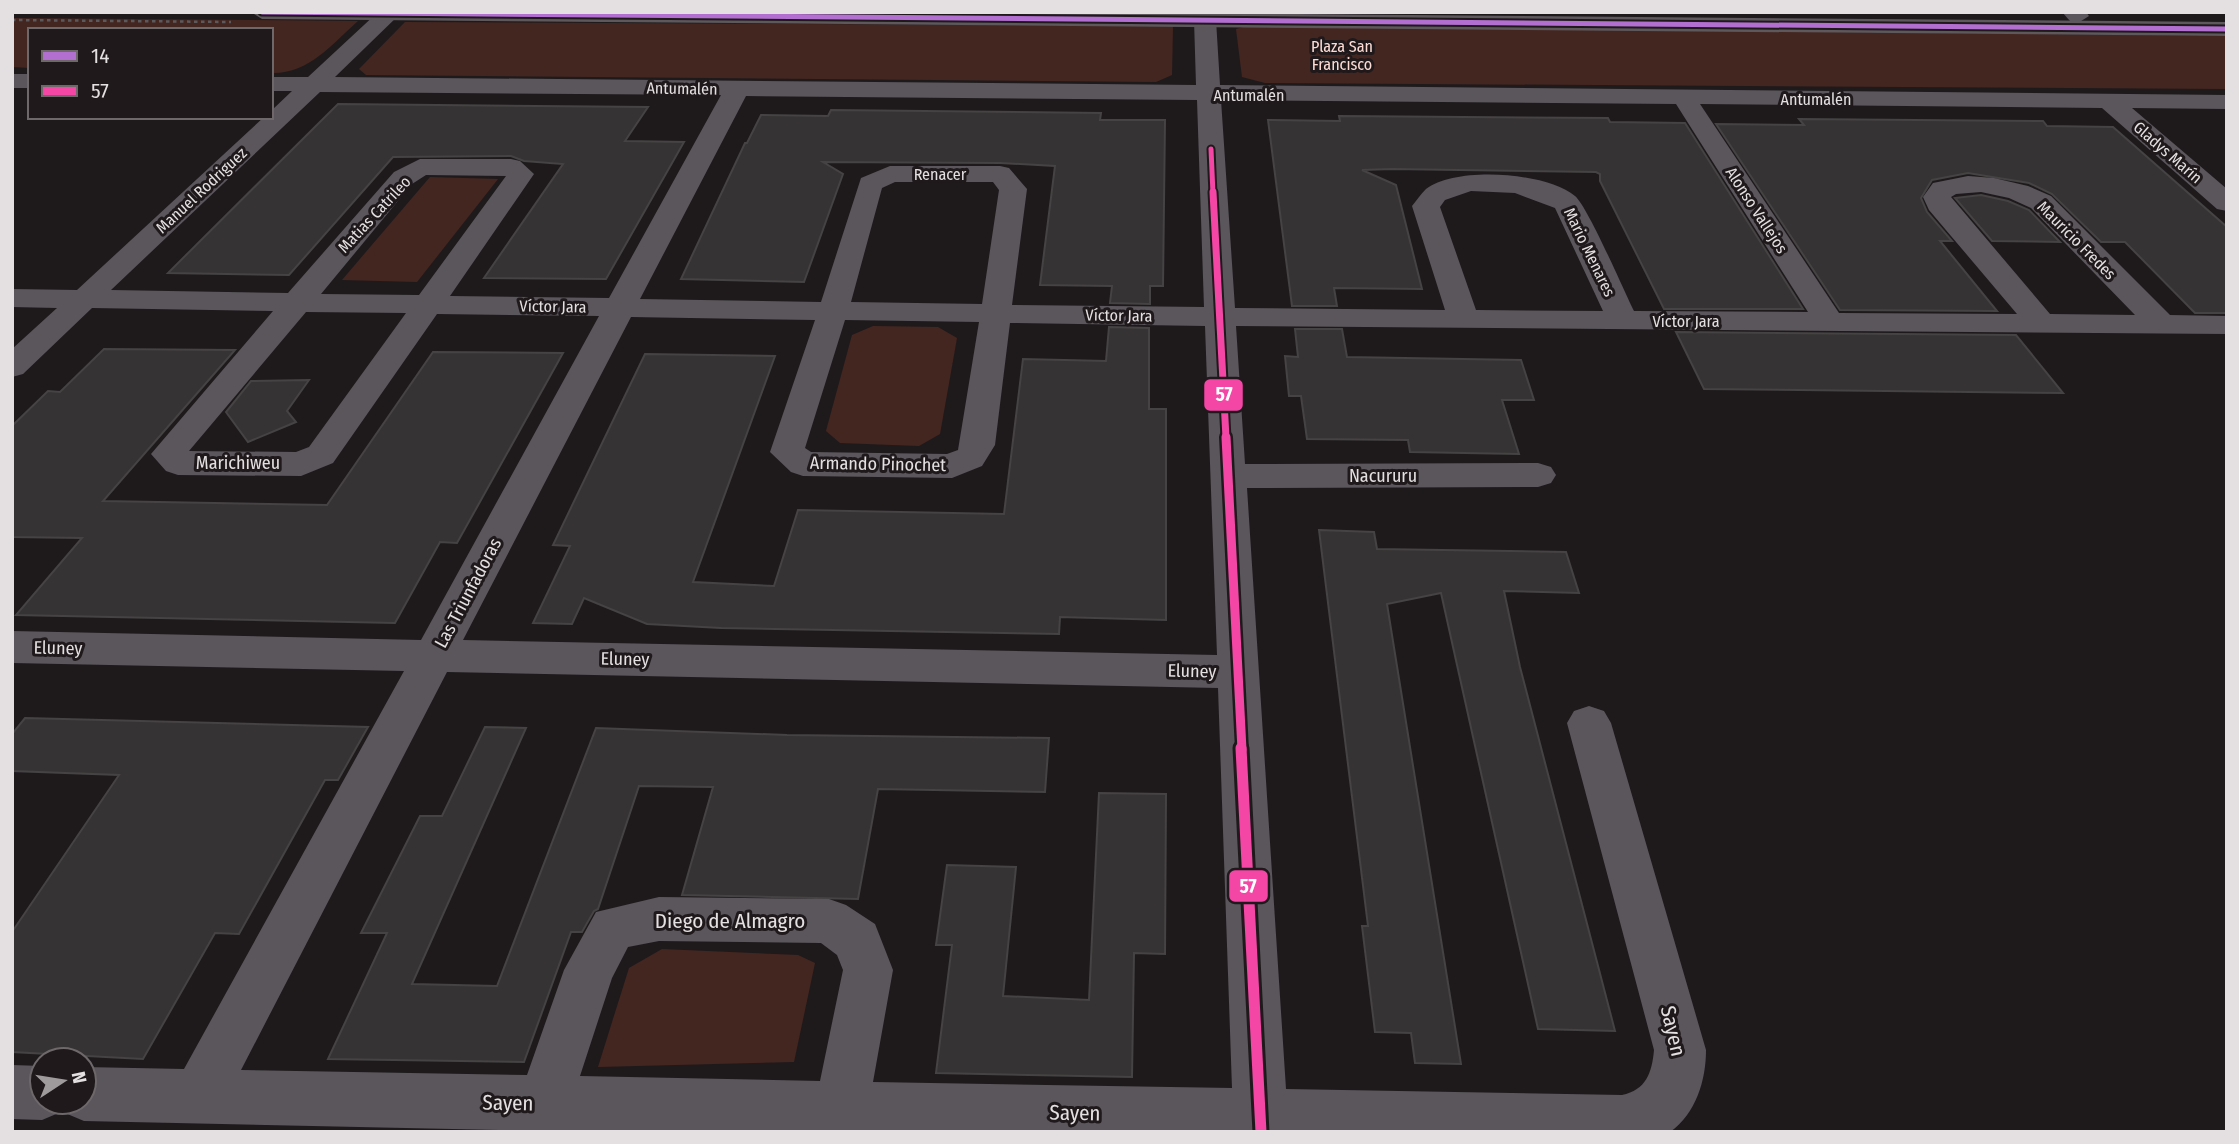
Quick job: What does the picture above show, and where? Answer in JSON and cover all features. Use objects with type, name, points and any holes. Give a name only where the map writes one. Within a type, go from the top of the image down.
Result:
[{"type":"main road","points":[[262,12],[2227,29]]},
{"type":"main road","points":[[1628,12],[2227,17]]},
{"type":"street","name":"Manuel Rodriguez","points":[[12,367],[390,13]]},
{"type":"street","points":[[1205,20],[1260,1124]]},
{"type":"street","name":"Antumalén","points":[[273,84],[2227,102]]},
{"type":"street","name":"Las Triunfadoras","points":[[198,1097],[737,89]]},
{"type":"street","name":"Alonso Vallejos","points":[[1684,98],[1830,322]]},
{"type":"street","name":"Gladys Marín","points":[[2108,101],[2227,203]]},
{"type":"street","name":"Matias Catrileo","points":[[296,302],[403,178],[420,167],[511,167],[521,174],[432,304]]},
{"type":"street","name":"Renacer","points":[[833,311],[870,184],[876,178],[890,174],[1000,174],[1013,189],[997,313]]},
{"type":"street","name":"Mario Menares","points":[[1464,319],[1426,206],[1438,192],[1460,185],[1527,185],[1549,191],[1567,203],[1623,320]]},
{"type":"street","name":"Mauricio Fredes","points":[[2042,324],[1939,204],[1937,197],[1943,189],[1959,185],[1998,187],[2020,192],[2041,202],[2161,324]]},
{"type":"street","name":"Víctor Jara","points":[[12,298],[1220,317],[2227,325]]},
{"type":"street","name":"Marichiweu","points":[[296,302],[168,454],[177,463],[301,464],[321,455],[432,304]]},
{"type":"street","name":"Armando Pinochet","points":[[833,311],[791,434],[788,452],[803,464],[952,466],[970,458],[978,444],[997,313]]},
{"type":"street","name":"Nacururu","points":[[1228,476],[1538,475]]},
{"type":"street","name":"Eluney","points":[[12,647],[1238,672]]},
{"type":"street","name":"Sayen","points":[[98,1094],[841,1110],[1260,1124],[1622,1123],[1639,1120],[1667,1101],[1681,1069],[1680,1050],[1589,723]]},
{"type":"street","name":"Diego de Almagro","points":[[544,1104],[589,970],[612,928],[659,919],[829,921],[858,940],[868,970],[841,1110]]},
{"type":"green space","points":[[12,18],[358,21],[319,56],[297,69],[285,72],[273,73],[273,28],[28,28],[28,68],[12,67]]},
{"type":"green space","points":[[405,22],[1173,26],[1172,75],[1156,82],[366,75],[359,69]]},
{"type":"green space","name":"Plaza San Francisco","points":[[1247,26],[2227,36],[2227,89],[1265,83],[1242,77],[1236,29]]},
{"type":"green space","points":[[430,177],[498,179],[417,282],[342,280]]},
{"type":"green space","points":[[873,326],[938,327],[957,338],[940,434],[919,446],[840,443],[826,431],[852,335]]},
{"type":"green space","points":[[662,949],[798,955],[815,963],[794,1062],[598,1067],[629,968]]},
{"type":"building","points":[[338,104],[648,107],[625,141],[684,142],[606,279],[484,278],[563,164],[524,161],[511,156],[393,157],[289,275],[168,273]]},
{"type":"building","points":[[831,110],[1101,113],[1100,120],[1165,120],[1163,286],[1150,286],[1150,304],[1110,303],[1112,286],[1040,285],[1055,166],[1000,163],[823,162],[843,174],[804,282],[681,279],[745,143],[761,115],[828,116]]},
{"type":"building","points":[[1339,116],[1608,118],[1610,122],[1685,123],[1803,309],[1664,309],[1600,181],[1600,174],[1596,172],[1392,169],[1362,170],[1396,185],[1422,289],[1334,288],[1337,306],[1292,306],[1268,120],[1340,121]]},
{"type":"building","points":[[1799,119],[2043,121],[2047,126],[2113,127],[2227,227],[2227,313],[2195,313],[2125,242],[2101,242],[2052,194],[2029,183],[1968,173],[1932,180],[1921,198],[1927,212],[1952,241],[1940,241],[1997,311],[1840,310],[1716,124],[1804,125]]},
{"type":"building","points":[[1981,195],[2008,201],[2029,210],[2060,242],[1992,241],[1955,198]]},
{"type":"building","points":[[1109,327],[1149,328],[1149,409],[1166,409],[1166,620],[1060,617],[1059,634],[721,628],[647,624],[584,598],[572,624],[533,623],[570,546],[553,545],[645,354],[775,356],[693,582],[774,586],[798,510],[1004,514],[1023,359],[1106,361]]},
{"type":"building","points":[[1295,329],[1342,329],[1347,357],[1521,360],[1534,400],[1502,400],[1519,454],[1410,452],[1408,440],[1307,439],[1301,396],[1289,396],[1285,356],[1298,357]]},
{"type":"building","points":[[1676,332],[2016,335],[2063,393],[1704,389]]},
{"type":"building","points":[[104,349],[235,350],[103,501],[327,505],[433,352],[563,353],[457,543],[440,542],[395,623],[16,615],[82,538],[12,537],[12,426],[48,391],[60,392]]},
{"type":"building","points":[[309,380],[287,411],[296,422],[248,442],[226,412],[251,381]]},
{"type":"building","points":[[1319,530],[1374,532],[1377,549],[1566,552],[1579,593],[1504,591],[1520,667],[1615,1031],[1538,1029],[1441,593],[1387,604],[1461,1064],[1415,1063],[1411,1033],[1375,1032],[1362,926],[1368,926]]},
{"type":"building","points":[[25,718],[368,727],[338,780],[325,780],[239,934],[215,933],[143,1059],[98,1057],[98,1046],[28,1046],[28,1053],[12,1052],[12,932],[119,775],[12,771],[12,734]]},
{"type":"building","points":[[485,727],[526,728],[412,984],[497,986],[596,728],[787,735],[1049,738],[1045,792],[878,789],[858,899],[682,895],[713,787],[639,786],[598,909],[594,911],[582,932],[571,932],[524,1062],[328,1059],[387,933],[361,933],[420,816],[442,816]]},
{"type":"building","points":[[1099,793],[1166,794],[1165,954],[1134,953],[1132,1077],[936,1073],[952,945],[936,945],[947,865],[1016,867],[1003,996],[1089,1000]]},
{"type":"transit line","name":"14","points":[[262,12],[2227,29]]},
{"type":"transit line","name":"57","points":[[1211,149],[1261,1132]]}]
